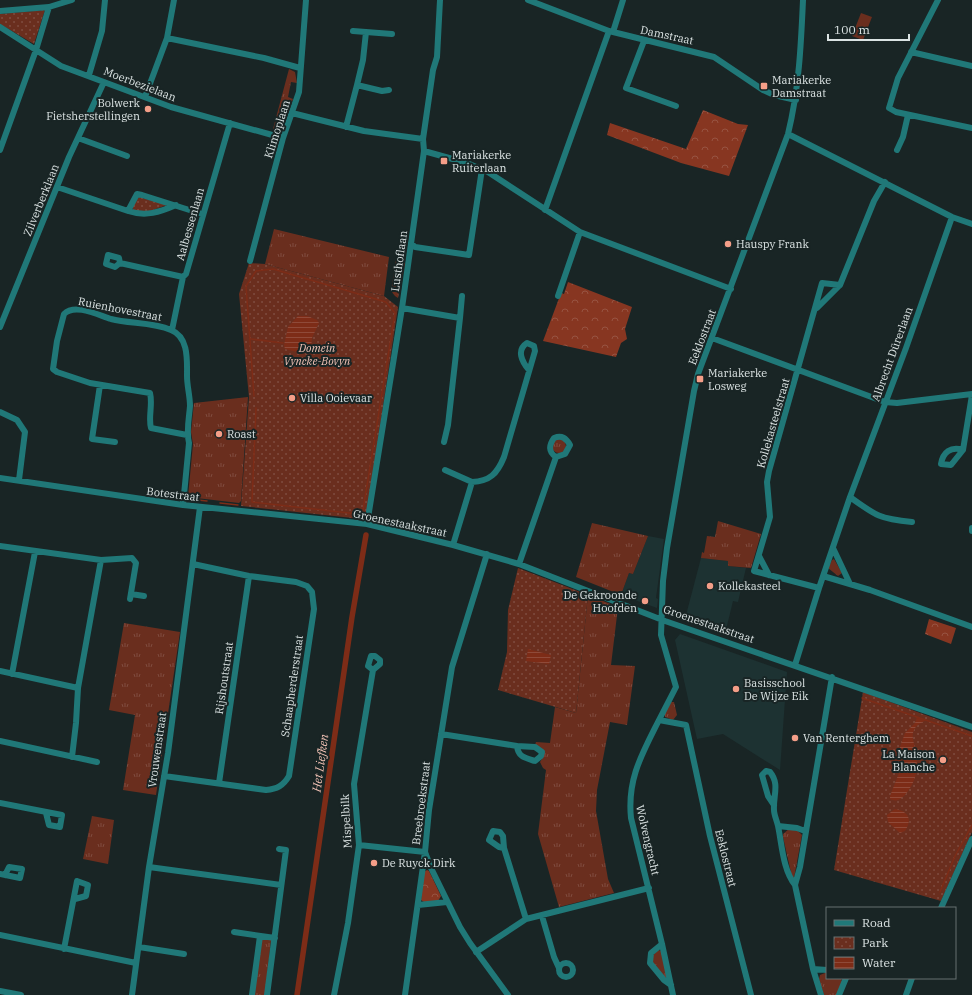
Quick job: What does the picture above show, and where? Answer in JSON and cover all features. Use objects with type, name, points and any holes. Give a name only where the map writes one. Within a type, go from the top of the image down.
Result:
[{"type":"street","points":[[0,11],[49,7],[72,0]]},
{"type":"street","points":[[88,75],[102,31],[105,0]]},
{"type":"street","points":[[145,97],[167,38],[174,0]]},
{"type":"street","name":"Klimoplaan","points":[[250,261],[283,138],[299,92],[306,0]]},
{"type":"street","name":"Lusthoflaan","points":[[367,524],[402,308],[424,151],[423,139],[433,70],[437,57],[440,0]]},
{"type":"street","name":"Damstraat","points":[[528,0],[611,32],[644,41],[696,51],[714,57],[763,90],[774,95],[796,100]]},
{"type":"street","points":[[545,210],[623,0]]},
{"type":"street","name":"Eeklostraat","points":[[676,688],[661,635],[667,548],[690,409],[698,374],[788,134],[796,100],[801,60],[804,0]]},
{"type":"street","points":[[938,0],[898,78],[889,108],[896,112],[972,128]]},
{"type":"street","points":[[0,150],[36,50],[49,7]]},
{"type":"street","name":"Moerbezielaan","points":[[0,27],[61,66],[171,107],[283,138]]},
{"type":"street","points":[[352,31],[392,34]]},
{"type":"street","points":[[346,127],[363,60],[366,32]]},
{"type":"street","points":[[167,38],[264,58],[300,68]]},
{"type":"street","points":[[644,41],[626,88],[676,106]]},
{"type":"street","points":[[911,52],[972,66]]},
{"type":"street","name":"Zilverberklaan","points":[[0,327],[57,187],[104,82]]},
{"type":"street","points":[[357,85],[382,91],[389,90]]},
{"type":"street","points":[[292,113],[346,127],[423,139]]},
{"type":"street","points":[[897,150],[903,137],[908,114]]},
{"type":"street","name":"Aalbessenlaan","points":[[172,330],[183,277],[186,274],[202,214],[230,123]]},
{"type":"street","points":[[788,134],[952,217],[972,224]]},
{"type":"street","points":[[78,138],[127,156]]},
{"type":"street","points":[[424,151],[482,169],[580,232],[731,289]]},
{"type":"street","points":[[411,243],[415,247],[469,255],[482,169]]},
{"type":"street","name":"Kollekasteelstraat","points":[[816,309],[840,285],[883,181]]},
{"type":"street","points":[[57,187],[128,212],[152,214],[176,205]]},
{"type":"street","points":[[128,212],[137,194],[202,214]]},
{"type":"street","name":"Albrecht Dürerlaan","points":[[795,665],[850,497],[952,217]]},
{"type":"street","points":[[558,296],[580,232]]},
{"type":"street","points":[[120,263],[183,277]]},
{"type":"street","name":"Kollekasteelstraat","points":[[819,588],[754,571],[770,517],[767,482],[769,470],[816,309],[822,283],[840,285]]},
{"type":"street","points":[[444,442],[448,425],[462,296]]},
{"type":"street","points":[[402,308],[460,318]]},
{"type":"street","name":"Ruienhovestraat","points":[[183,505],[189,443],[187,435],[190,407],[187,377],[188,362],[185,346],[179,335],[172,330],[131,321],[116,320],[76,309],[67,311],[62,318],[52,366],[53,370],[100,385],[150,393],[152,400],[150,423],[152,428],[187,435]]},
{"type":"street","points":[[712,338],[885,402],[897,403],[972,395],[963,450]]},
{"type":"street","points":[[445,470],[472,482],[483,481],[491,478],[499,470],[529,370]]},
{"type":"street","points":[[100,385],[89,438],[115,442]]},
{"type":"street","points":[[0,412],[17,420],[25,432],[19,480]]},
{"type":"street","points":[[519,564],[556,457]]},
{"type":"street","name":"Botestraat","points":[[0,478],[183,505],[345,521]]},
{"type":"street","points":[[453,545],[472,482]]},
{"type":"street","points":[[850,497],[869,511],[884,519],[912,522]]},
{"type":"street","name":"Vrouwenstraat","points":[[132,995],[149,867],[164,776],[200,507]]},
{"type":"street","name":"Groenestaakstraat","points":[[345,521],[367,524],[453,545],[519,564],[662,619],[972,727]]},
{"type":"street","points":[[0,546],[101,560],[132,558],[136,563],[131,596],[144,596]]},
{"type":"street","points":[[833,548],[850,584]]},
{"type":"street","points":[[12,674],[35,552]]},
{"type":"street","name":"Breebroekstraat","points":[[487,554],[452,667],[429,810],[425,852],[447,902],[476,952],[507,995]]},
{"type":"street","points":[[759,556],[769,575]]},
{"type":"street","points":[[72,757],[78,688],[101,560]]},
{"type":"street","name":"Schaapherderstraat","points":[[164,776],[266,790],[276,789],[284,784],[289,776],[314,609],[312,592],[306,586],[296,582],[249,576],[193,564]]},
{"type":"street","name":"Rijshoutstraat","points":[[219,783],[249,576]]},
{"type":"street","points":[[823,576],[972,627]]},
{"type":"street","name":"Mispelbilk","points":[[334,995],[359,845],[354,784],[373,670]]},
{"type":"street","points":[[0,671],[78,688]]},
{"type":"street","points":[[795,885],[832,677]]},
{"type":"street","name":"Wolvengracht","points":[[673,995],[649,888],[631,818],[629,802],[636,767],[676,688]]},
{"type":"street","name":"Eeklostraat","points":[[659,720],[686,725],[710,836],[751,995]]},
{"type":"street","points":[[441,734],[517,746]]},
{"type":"street","points":[[0,741],[97,762]]},
{"type":"street","points":[[774,805],[764,784],[762,775],[766,771],[770,772],[774,777],[776,791],[774,810],[787,866],[791,879],[795,885],[813,969],[821,995]]},
{"type":"street","points":[[0,803],[46,812]]},
{"type":"street","points":[[778,826],[798,828],[805,831]]},
{"type":"street","points":[[941,907],[972,839]]},
{"type":"street","points":[[359,845],[425,852],[405,995]]},
{"type":"street","points":[[504,848],[526,919]]},
{"type":"street","points":[[267,995],[286,850],[279,849]]},
{"type":"street","points":[[149,867],[281,885]]},
{"type":"street","points":[[476,952],[526,919],[649,888]]},
{"type":"street","points":[[64,949],[75,898]]},
{"type":"street","points":[[418,905],[447,902]]},
{"type":"street","points":[[542,916],[554,957],[560,968]]},
{"type":"street","points":[[234,932],[275,938]]},
{"type":"street","points":[[0,935],[136,963]]},
{"type":"street","points":[[252,995],[260,936]]},
{"type":"street","points":[[662,944],[651,953],[650,963],[664,980],[671,985]]},
{"type":"street","points":[[139,947],[184,954]]},
{"type":"street","points":[[813,969],[826,970]]},
{"type":"street","points":[[839,995],[846,979]]},
{"type":"street","points":[[906,995],[912,979]]},
{"type":"street","points":[[0,991],[21,995]]},
{"type":"shaded area","points":[[648,536],[664,539],[656,598],[658,599],[657,608],[621,595],[629,573],[633,574]]},
{"type":"shaded area","points":[[701,558],[728,561],[728,566],[746,568],[738,602],[733,601],[725,634],[685,619]]},
{"type":"shaded area","name":"Basisschool De Wijze Eik","points":[[680,634],[787,672],[780,770],[723,734],[697,739],[675,640]]},
{"type":"green space","points":[[45,10],[34,44],[0,24],[0,14]]},
{"type":"green space","points":[[861,13],[872,17],[863,40],[852,36]]},
{"type":"green space","points":[[289,69],[295,72],[297,83],[291,82],[288,97],[293,99],[281,130],[273,129]]},
{"type":"green space","points":[[703,110],[738,124],[748,125],[729,176],[681,163],[607,135],[610,123],[686,149]]},
{"type":"green space","points":[[139,197],[167,205],[150,211],[133,211],[133,204]]},
{"type":"green space","points":[[274,229],[389,257],[384,296],[265,264]]},
{"type":"green space","points":[[396,260],[405,263],[398,298],[391,291]]},
{"type":"green space","name":"Domein Vyncke-Bovyn","points":[[249,263],[265,264],[384,296],[398,307],[367,513],[362,519],[241,506],[249,397],[239,294]]},
{"type":"green space","points":[[568,282],[632,307],[625,329],[627,339],[621,343],[616,357],[543,341],[561,293],[564,294]]},
{"type":"green space","points":[[248,397],[241,501],[239,503],[188,497],[193,444],[191,432],[194,403]]},
{"type":"green space","points":[[559,439],[564,441],[566,446],[564,451],[559,453],[554,451],[552,446],[554,441]]},
{"type":"green space","points":[[718,521],[761,534],[751,568],[728,566],[728,561],[701,558],[702,552],[704,553],[707,536],[715,537]]},
{"type":"green space","points":[[592,523],[648,536],[633,574],[629,573],[621,595],[576,577]]},
{"type":"green space","points":[[834,559],[842,573],[838,576],[828,568]]},
{"type":"green space","points":[[518,568],[588,595],[576,713],[498,690],[507,652],[508,610]]},
{"type":"green space","points":[[588,595],[618,607],[611,665],[635,666],[627,725],[610,722],[597,790],[596,811],[608,879],[614,893],[559,907],[538,834],[546,770],[540,762],[543,757],[535,745],[536,742],[550,743],[555,707],[576,713]]},
{"type":"green space","points":[[929,619],[956,628],[951,644],[925,634]]},
{"type":"green space","points":[[124,623],[180,632],[156,795],[123,790],[135,715],[109,710]]},
{"type":"green space","points":[[863,692],[972,732],[972,832],[941,901],[834,870]]},
{"type":"green space","points":[[671,702],[674,702],[677,715],[673,720],[665,717],[665,713]]},
{"type":"green space","points":[[92,816],[114,820],[108,864],[83,859]]},
{"type":"green space","points":[[789,829],[798,831],[802,835],[794,878],[792,877],[783,837],[783,834]]},
{"type":"green space","points":[[427,870],[429,871],[441,896],[438,901],[424,902],[421,900],[424,872]]},
{"type":"green space","points":[[261,940],[271,940],[265,995],[254,995]]},
{"type":"green space","points":[[658,950],[662,951],[668,978],[665,979],[652,963],[652,956]]},
{"type":"green space","points":[[826,973],[826,979],[841,979],[842,982],[837,995],[824,995],[819,979],[820,975]]},
{"type":"water","points":[[298,316],[307,316],[317,320],[319,323],[312,338],[311,347],[301,353],[285,349],[284,345],[288,327]]},
{"type":"water","points":[[528,649],[551,655],[549,664],[526,661]]},
{"type":"water","points":[[917,717],[926,720],[917,725],[913,732],[917,762],[916,774],[912,785],[904,796],[898,800],[892,800],[890,799],[890,796],[899,773],[899,750],[905,733],[915,723]]},
{"type":"water","points":[[895,809],[906,814],[909,819],[909,823],[905,831],[900,833],[888,822],[887,815]]},
{"type":"waterway","points":[[254,396],[246,286],[256,271],[273,269],[386,302],[395,313],[363,510],[358,514],[252,502],[256,408]]},
{"type":"waterway","points":[[251,339],[283,343]]},
{"type":"waterway","points":[[189,499],[207,501]]},
{"type":"waterway","points":[[220,503],[238,505]]},
{"type":"waterway","name":"Het Liefken","points":[[297,995],[352,617],[366,535]]},
{"type":"waterway","points":[[862,698],[972,736]]},
{"type":"waterway","points":[[940,892],[955,856],[972,825]]},
{"type":"place","name":"Mariakerke Damstraat","points":[[764,86]]},
{"type":"place","name":"Bolwerk Fietsherstellingen","points":[[148,109]]},
{"type":"place","name":"Mariakerke Ruiterlaan","points":[[444,161]]},
{"type":"place","name":"Hauspy Frank","points":[[728,244]]},
{"type":"place","name":"Mariakerke Losweg","points":[[700,379]]},
{"type":"place","name":"Villa Ooievaar","points":[[292,398]]},
{"type":"place","name":"Roast","points":[[219,434]]},
{"type":"place","name":"Kollekasteel","points":[[710,586]]},
{"type":"place","name":"De Gekroonde Hoofden","points":[[645,601]]},
{"type":"place","name":"Basisschool De Wijze Eik","points":[[736,689]]},
{"type":"place","name":"Van Renterghem","points":[[795,738]]},
{"type":"place","name":"La Maison Blanche","points":[[943,760]]},
{"type":"place","name":"De Ruyck Dirk","points":[[374,863]]}]
